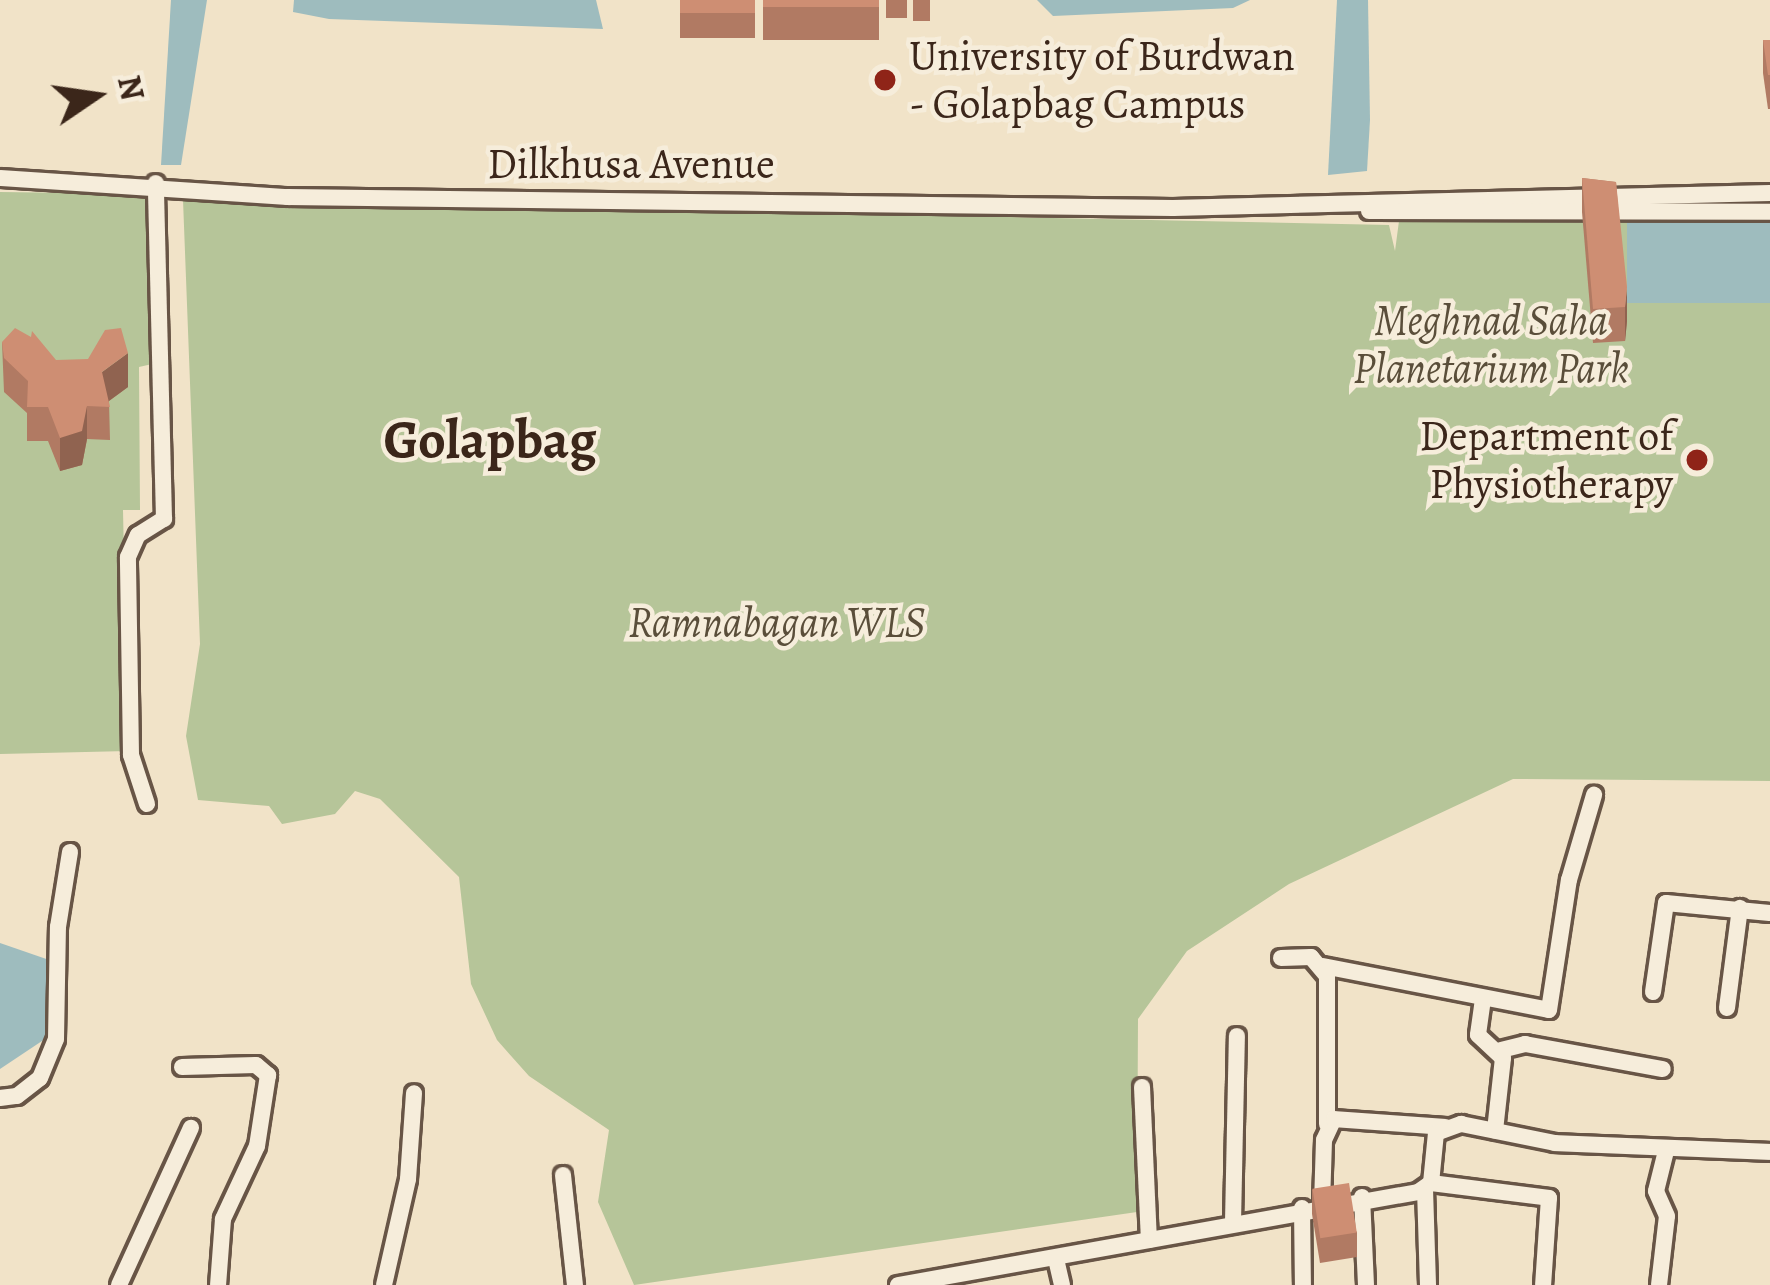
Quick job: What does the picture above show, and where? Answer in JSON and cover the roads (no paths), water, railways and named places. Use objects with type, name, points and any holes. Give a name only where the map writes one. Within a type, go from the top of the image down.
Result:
[{"type":"street","name":"Dilkhusa Avenue","points":[[0,178],[156,182],[287,197],[1262,206],[1275,213],[1770,193]]},
{"type":"street","points":[[147,804],[131,755],[128,557],[137,536],[164,519],[156,182]]},
{"type":"street","name":"Dilkhusa Avenue","points":[[1472,204],[1770,212]]},
{"type":"street","points":[[1281,958],[1310,957],[1323,966],[1540,1012],[1554,1005],[1569,880],[1594,795]]},
{"type":"street","points":[[0,1097],[17,1096],[40,1078],[56,1039],[58,927],[70,853]]},
{"type":"street","points":[[1653,992],[1666,903],[1770,913]]},
{"type":"street","points":[[1726,1008],[1740,908]]},
{"type":"street","points":[[1322,1204],[1327,1124],[1323,966]]},
{"type":"street","points":[[1483,999],[1478,1035],[1501,1050],[1526,1044],[1663,1069]]},
{"type":"street","points":[[1233,1222],[1237,1036]]},
{"type":"street","points":[[1495,1131],[1501,1050]]},
{"type":"street","points":[[182,1067],[256,1065],[268,1075],[257,1146],[223,1219],[218,1285]]},
{"type":"street","points":[[1142,1088],[1149,1240]]},
{"type":"street","points":[[383,1285],[407,1179],[414,1094]]},
{"type":"street","points":[[1327,1124],[1347,1118],[1666,1151],[1770,1152]]},
{"type":"street","points":[[1427,1285],[1432,1140],[1444,1127]]},
{"type":"street","points":[[119,1285],[191,1128]]},
{"type":"street","points":[[1659,1285],[1667,1216],[1656,1191],[1666,1151]]},
{"type":"street","points":[[563,1174],[575,1285]]},
{"type":"street","points":[[898,1285],[963,1280],[1428,1186],[1549,1198],[1543,1285]]},
{"type":"street","points":[[1362,1197],[1366,1285]]},
{"type":"street","points":[[1302,1208],[1304,1285]]},
{"type":"street","points":[[1056,1259],[1062,1285]]},
{"type":"water","points":[[171,0],[207,0],[181,165],[161,165]]},
{"type":"water","points":[[294,0],[596,0],[603,29],[329,19],[293,12]]},
{"type":"water","points":[[1037,0],[1250,0],[1233,8],[1053,16]]},
{"type":"water","points":[[1337,0],[1368,0],[1370,120],[1367,171],[1328,175]]},
{"type":"water","points":[[1627,202],[1770,202],[1770,303],[1627,303]]},
{"type":"water","points":[[0,943],[55,962],[57,1031],[0,1069]]},
{"type":"place","name":"University of Burdwan - Golapbag Campus","points":[[885,80]]},
{"type":"place","name":"Department of Physiotherapy","points":[[1697,460]]},
{"type":"district","name":"Golapbag","points":[[490,440]]},
{"type":"park label","name":"Meghnad Saha Planetarium Park","points":[[1491,344]]},
{"type":"park label","name":"Ramnabagan WLS","points":[[777,622]]}]
